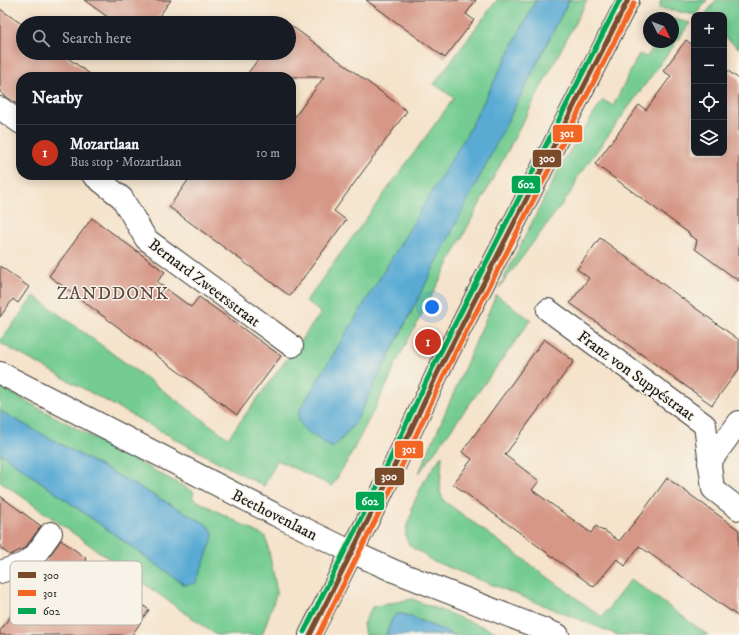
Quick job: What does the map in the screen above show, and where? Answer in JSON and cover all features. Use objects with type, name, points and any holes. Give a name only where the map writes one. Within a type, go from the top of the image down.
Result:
[{"type":"street","points":[[310,635],[383,490],[439,370],[628,0]]},
{"type":"street","points":[[0,108],[16,119]]},
{"type":"street","name":"Bernard Zweersstraat","points":[[99,180],[122,198],[146,239],[292,346]]},
{"type":"street","name":"Franz von Suppéstraat","points":[[548,310],[705,425],[713,490],[739,509]]},
{"type":"street","name":"Beethovenlaan","points":[[0,373],[276,515],[352,552],[394,571],[558,635]]},
{"type":"street","points":[[709,462],[739,422]]},
{"type":"street","points":[[28,561],[34,557],[51,533]]},
{"type":"street","points":[[0,572],[10,569]]},
{"type":"green space","points":[[497,0],[536,0],[467,134],[338,443],[355,423],[569,0],[587,0],[394,367],[389,381],[349,458],[332,486],[277,460],[264,486],[0,343],[34,296],[228,438],[321,313],[306,301],[454,98],[434,84]]},
{"type":"green space","points":[[661,0],[707,0],[698,12],[691,12],[691,14],[659,8]]},
{"type":"green space","points":[[716,0],[739,0],[739,48],[727,39],[727,12],[707,12]]},
{"type":"green space","points":[[679,20],[690,23],[679,38]]},
{"type":"green space","points":[[652,48],[672,48],[577,178],[574,188],[499,288],[563,161],[603,100],[613,106],[639,54],[647,57]]},
{"type":"green space","points":[[496,295],[531,320],[419,473]]},
{"type":"green space","points":[[0,387],[194,492],[192,498],[266,537],[277,592],[262,635],[216,635],[142,582],[142,561],[112,561],[0,481],[0,453],[185,585],[206,524],[0,411]]},
{"type":"green space","points":[[442,455],[440,492],[444,501],[602,617],[631,579],[708,635],[618,635],[428,559],[422,552],[414,549],[410,545],[407,541],[406,531],[413,511],[411,509],[425,479]]},
{"type":"green space","points":[[412,599],[504,635],[455,635],[403,614],[396,614],[391,621],[386,635],[365,635],[363,624],[372,607]]},
{"type":"water","points":[[536,0],[569,0],[355,423],[332,448],[305,430],[299,421],[299,411],[467,134]]},
{"type":"water","points":[[0,411],[206,524],[213,532],[212,541],[196,583],[185,585],[0,453]]},
{"type":"water","points":[[396,614],[403,614],[455,635],[386,635],[391,621]]},
{"type":"building","points":[[84,0],[171,0],[159,16],[106,16]]},
{"type":"building","points":[[366,0],[476,0],[466,14],[474,20],[445,58]]},
{"type":"building","points":[[0,9],[16,20],[16,60],[71,60],[87,72],[16,72],[16,103],[0,92]]},
{"type":"building","points":[[296,29],[407,111],[334,211],[346,220],[290,296],[169,207],[188,180],[296,180],[296,115],[324,77],[296,77],[296,72],[249,72],[258,60],[296,60]]},
{"type":"building","points":[[686,40],[691,44],[691,156],[727,156],[727,70],[739,79],[739,281],[695,249],[697,240],[689,235],[690,234],[595,164],[639,105],[646,110],[671,76],[663,71]]},
{"type":"building","points":[[92,218],[165,272],[157,282],[191,307],[199,297],[281,356],[237,415],[49,276]]},
{"type":"building","points":[[600,238],[739,340],[739,369],[712,405],[570,303],[589,278],[577,269]]},
{"type":"building","points":[[0,266],[29,287],[18,303],[13,299],[0,317]]},
{"type":"building","points":[[544,339],[574,361],[505,455],[539,481],[532,490],[591,533],[596,526],[619,541],[642,513],[667,478],[739,530],[739,617],[639,546],[625,566],[617,559],[594,587],[453,484],[472,459],[462,452]]},
{"type":"building","points":[[0,496],[41,526],[25,548],[10,555],[0,548]]},
{"type":"building","points":[[61,540],[86,558],[86,561],[46,561]]},
{"type":"building","points":[[142,605],[149,610],[142,620]]},
{"type":"building","points":[[10,617],[10,625],[139,625],[132,635],[0,635],[0,631]]},
{"type":"transit line","name":"602","points":[[304,632],[377,487],[433,367],[620,0]]},
{"type":"transit line","name":"300","points":[[310,635],[383,490],[439,370],[628,0]]},
{"type":"transit line","name":"301","points":[[318,635],[389,493],[445,373],[634,3]]},
{"type":"place","name":"Mozartlaan","points":[[428,342]]},
{"type":"district","name":"ZANDDONK","points":[[113,293]]}]
